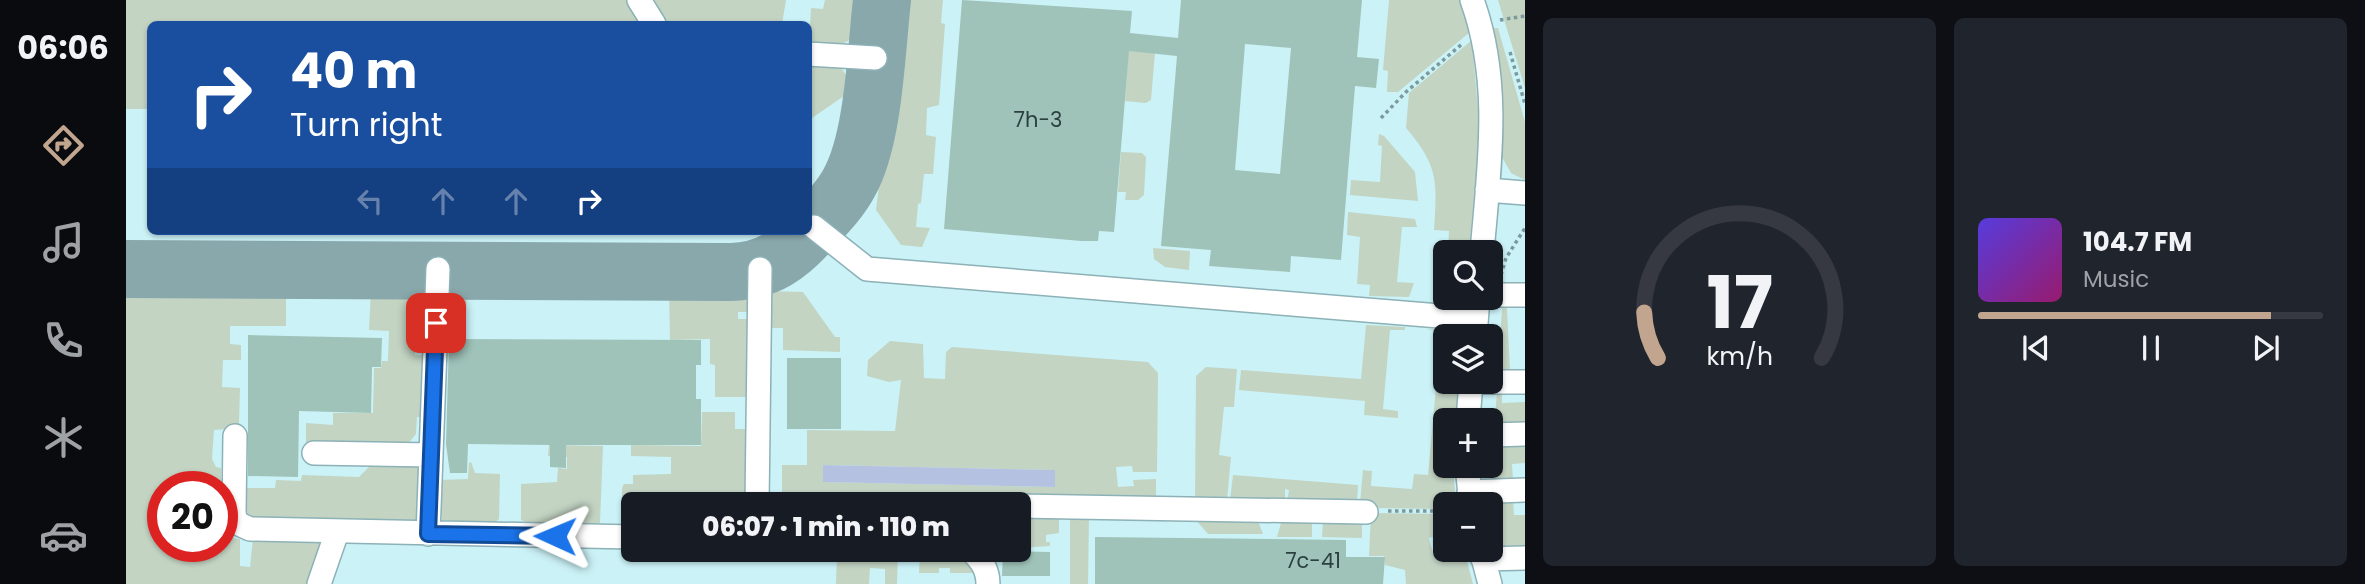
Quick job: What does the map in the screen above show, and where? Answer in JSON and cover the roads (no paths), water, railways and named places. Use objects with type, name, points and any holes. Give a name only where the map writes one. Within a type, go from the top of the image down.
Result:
[{"type":"street","points":[[639,0],[652,21]]},
{"type":"street","points":[[1472,0],[1493,21],[1483,240]]},
{"type":"street","points":[[812,54],[875,58]]},
{"type":"street","points":[[1487,190],[1525,192]]},
{"type":"street","points":[[814,227],[867,270],[1477,317]]},
{"type":"street","points":[[757,492],[760,269]]},
{"type":"street","points":[[428,534],[438,270]]},
{"type":"street","points":[[1503,295],[1525,295]]},
{"type":"street","points":[[1503,382],[1525,382]]},
{"type":"street","points":[[1503,435],[1525,434]]},
{"type":"street","points":[[235,436],[234,514],[237,523],[250,529],[621,537]]},
{"type":"street","points":[[314,453],[431,456]]},
{"type":"street","points":[[1503,493],[1525,489]]},
{"type":"street","points":[[1031,506],[1366,512]]},
{"type":"street","points":[[319,584],[337,532]]},
{"type":"street","points":[[1503,556],[1525,558]]},
{"type":"street","points":[[982,562],[988,575],[988,584]]},
{"type":"street","points":[[1484,562],[1490,584]]},
{"type":"water","points":[[823,465],[1055,470],[1055,487],[823,482]]}]
